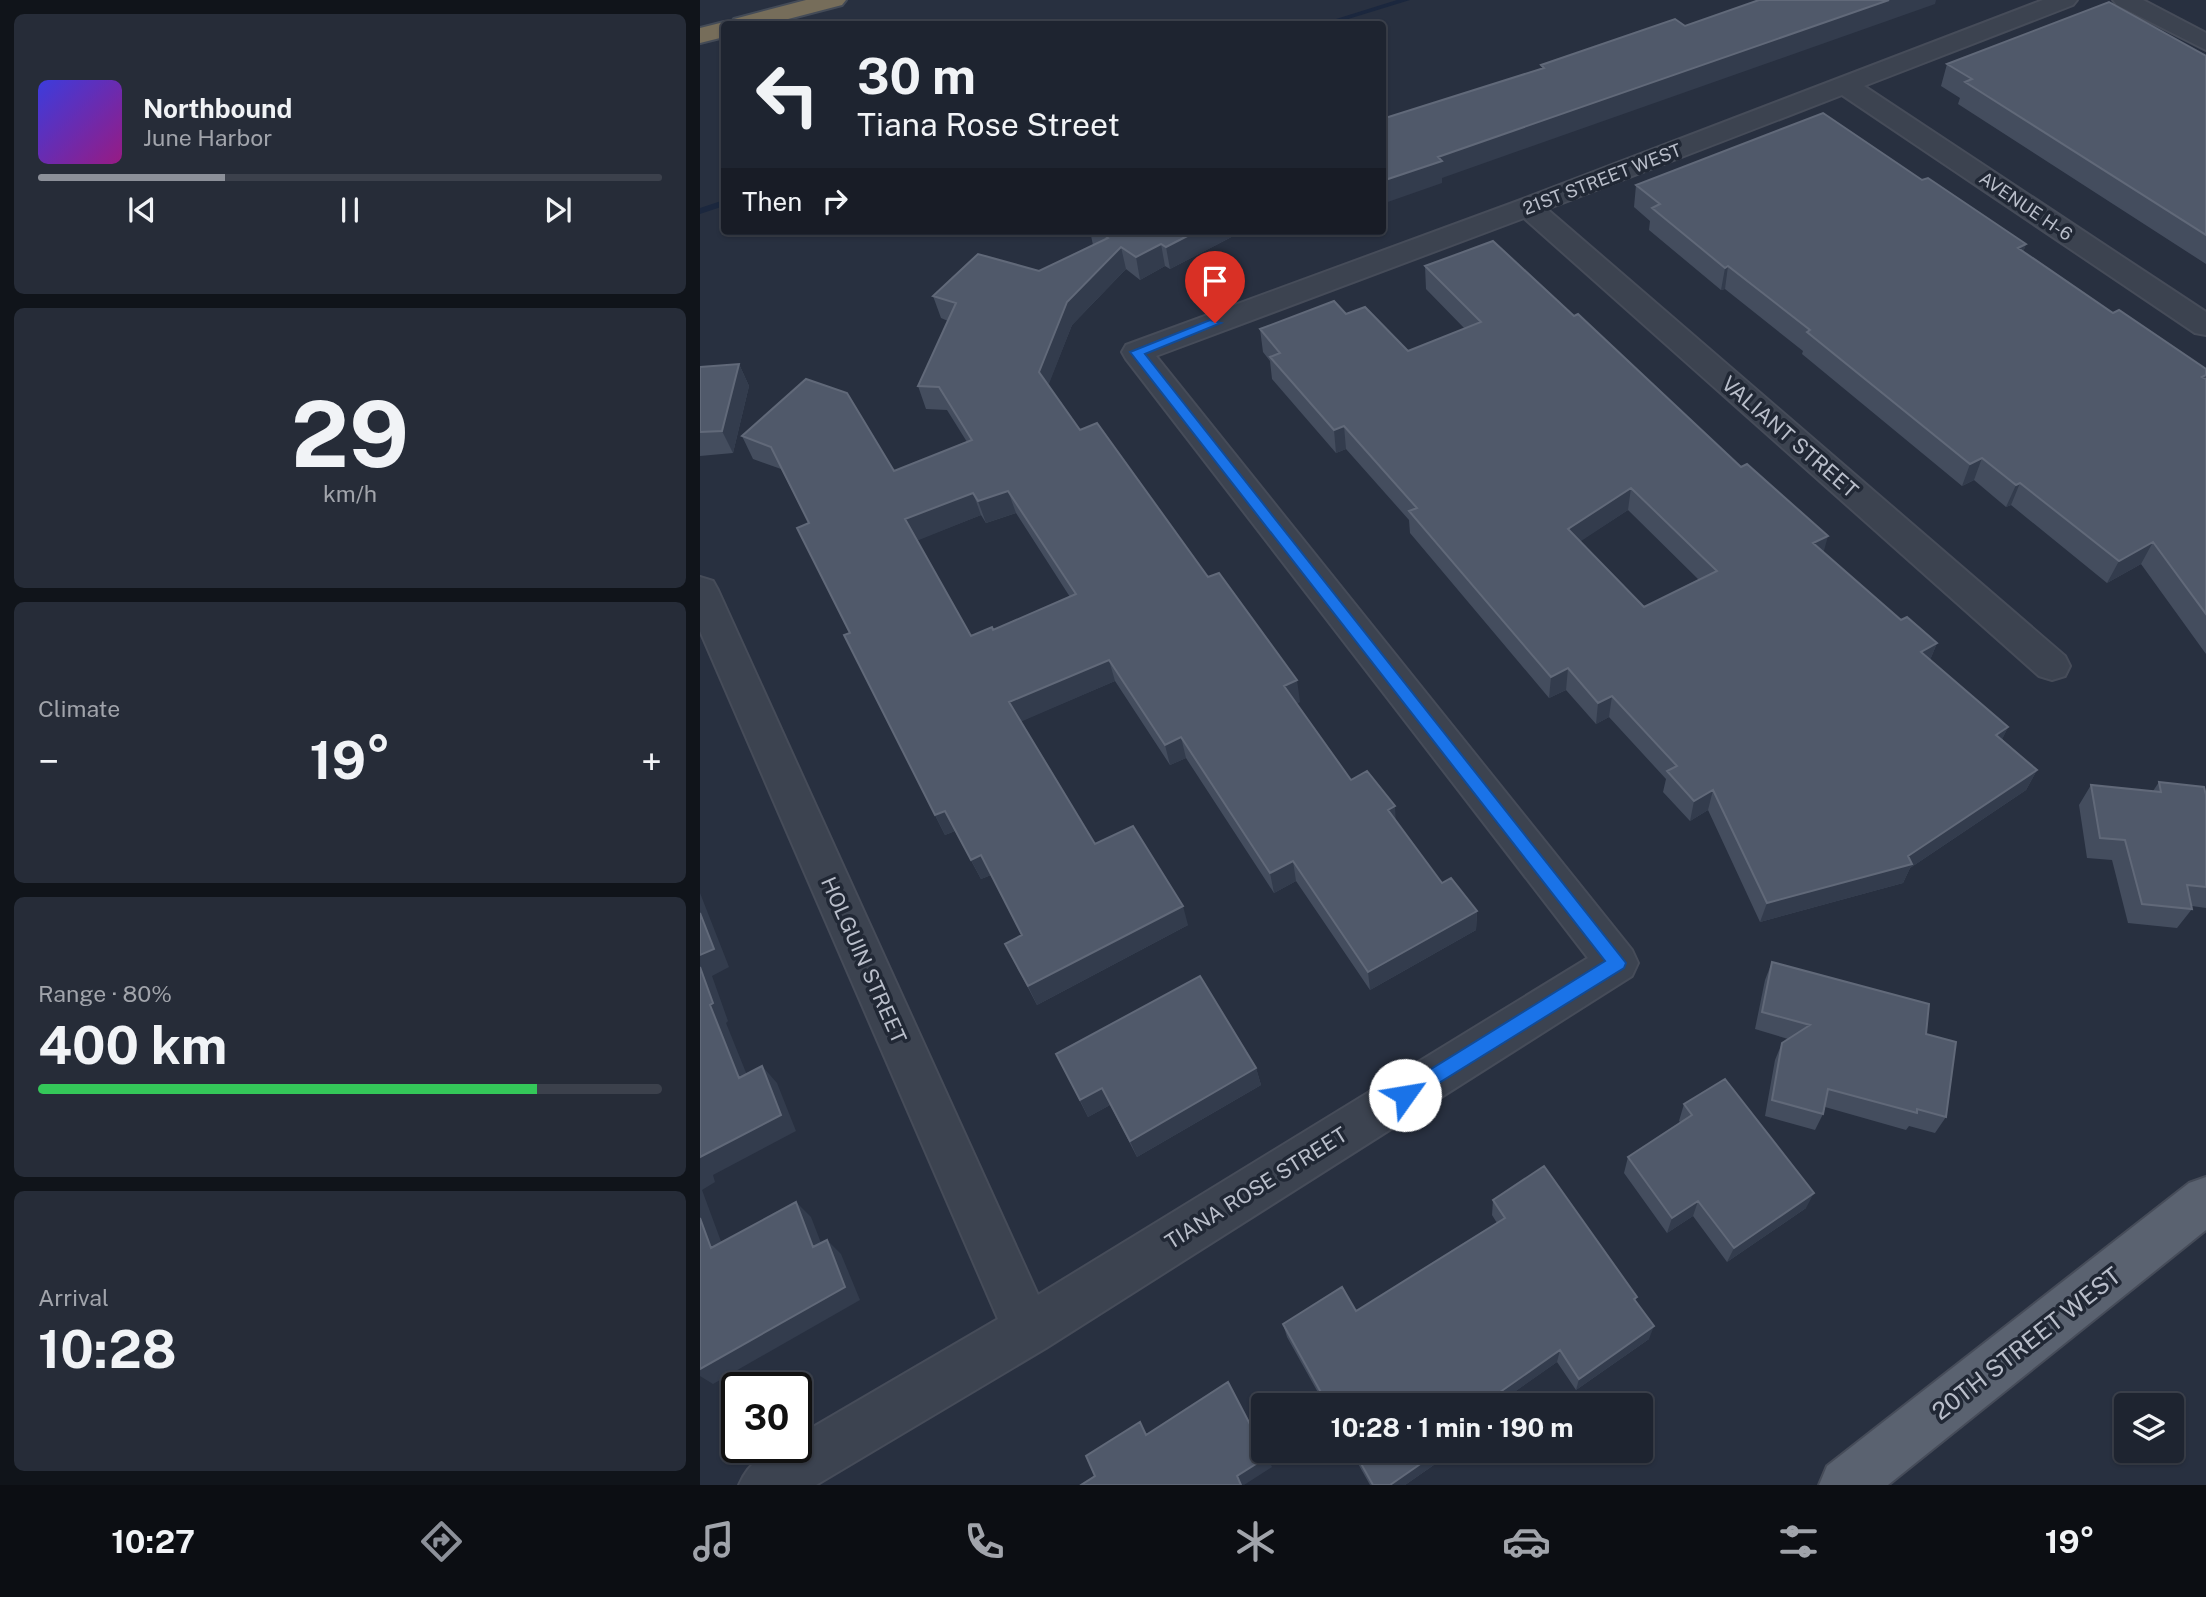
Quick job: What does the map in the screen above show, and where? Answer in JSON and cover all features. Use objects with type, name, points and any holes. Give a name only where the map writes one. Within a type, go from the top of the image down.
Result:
[{"type":"highway","points":[[754,21],[834,0]]},
{"type":"highway","points":[[700,36],[721,30]]},
{"type":"main road","name":"20TH STREET WEST","points":[[1846,1485],[2206,1200]]},
{"type":"street","name":"21ST STREET WEST","points":[[1137,352],[1528,207],[2065,0]]},
{"type":"street","points":[[2125,0],[2206,43]]},
{"type":"street","name":"AVENUE H-6","points":[[1845,85],[2206,326]]},
{"type":"street","name":"VALIANT STREET","points":[[1528,207],[2052,666]]},
{"type":"street","name":"TIANA ROSE STREET","points":[[766,1485],[1028,1330],[1618,963],[1137,352]]},
{"type":"street","name":"HOLGUIN STREET","points":[[700,590],[1028,1330]]},
{"type":"building","points":[[1759,0],[1889,0],[1438,157],[1442,161],[1386,180],[1386,118],[1544,68],[1541,65],[1675,19],[1685,26]]},
{"type":"building","points":[[2109,2],[2206,56],[2206,235],[1965,82],[1972,79],[1947,64]]},
{"type":"building","points":[[1823,113],[1922,180],[1928,178],[2026,244],[2018,248],[2113,313],[2119,310],[2206,369],[2206,375],[2202,377],[2206,379],[2206,614],[2153,542],[2119,561],[2020,483],[2016,485],[1982,458],[1970,464],[1807,332],[1810,330],[1728,266],[1725,268],[1652,208],[1660,204],[1636,185]]},
{"type":"building","points":[[1104,235],[1189,235],[1166,247],[1161,244],[1136,257],[1121,247],[1067,302],[1039,372],[1080,430],[1097,423],[1208,577],[1219,573],[1297,680],[1284,686],[1351,780],[1367,771],[1395,806],[1388,810],[1442,883],[1451,878],[1477,911],[1368,972],[1293,861],[1270,873],[1181,737],[1165,745],[1109,660],[1009,702],[1095,844],[1133,826],[1183,906],[1028,986],[1005,944],[1022,935],[981,855],[971,860],[945,811],[935,815],[844,635],[850,633],[797,528],[809,523],[771,447],[742,436],[806,379],[847,393],[894,471],[972,440],[939,387],[918,386],[956,303],[933,296],[978,254],[1039,271],[1108,238]],"holes":[[[1008,491],[1076,594],[993,630],[992,627],[971,636],[905,519],[973,493],[978,501]]]},
{"type":"building","points":[[1493,241],[1574,316],[1578,314],[1741,467],[1747,464],[1828,536],[1813,543],[1901,620],[1907,617],[1937,643],[1921,652],[2008,727],[1996,735],[2037,770],[1908,856],[1912,864],[1767,903],[1713,790],[1694,801],[1667,771],[1677,766],[1612,696],[1598,703],[1568,668],[1551,677],[1409,511],[1417,508],[1344,426],[1334,430],[1270,357],[1280,353],[1260,329],[1334,301],[1346,314],[1365,307],[1408,351],[1481,322],[1425,266]],"holes":[[[1631,488],[1717,571],[1644,607],[1568,529]]]},
{"type":"building","points":[[739,364],[722,431],[700,432],[700,367]]},
{"type":"building","points":[[2159,782],[2204,787],[2206,887],[2187,885],[2192,909],[2142,904],[2125,840],[2100,838],[2091,785],[2161,792]]},
{"type":"building","points":[[700,913],[714,949],[700,955]]},
{"type":"building","points":[[1772,962],[1929,1004],[1926,1034],[1956,1042],[1946,1117],[1917,1109],[1917,1113],[1828,1089],[1823,1114],[1772,1100],[1782,1043],[1810,1025],[1762,1012]]},
{"type":"building","points":[[700,967],[713,1003],[710,1005],[739,1078],[762,1066],[781,1115],[700,1157]]},
{"type":"building","points":[[1200,976],[1256,1068],[1130,1141],[1102,1088],[1080,1100],[1056,1054]]},
{"type":"building","points":[[1725,1079],[1814,1193],[1734,1248],[1698,1201],[1672,1218],[1628,1157],[1692,1115],[1684,1104]]},
{"type":"building","points":[[1544,1166],[1637,1297],[1634,1299],[1654,1326],[1579,1379],[1560,1350],[1499,1393],[1321,1393],[1283,1324],[1342,1287],[1356,1311],[1505,1218],[1493,1200]]},
{"type":"building","points":[[796,1202],[813,1247],[827,1240],[845,1287],[700,1369],[700,1218],[711,1248]]},
{"type":"building","points":[[1228,1382],[1251,1426],[1251,1463],[1258,1463],[1237,1476],[1241,1485],[1081,1485],[1095,1476],[1086,1456],[1140,1422],[1146,1435]]},
{"type":"building","points":[[1361,1463],[1422,1463],[1390,1485],[1373,1485]]},
{"type":"waterway","points":[[1334,21],[1406,0]]},
{"type":"waterway","points":[[700,211],[721,204]]},
{"type":"route","points":[[1215,323],[1137,352],[1618,963],[1405,1095]]}]
